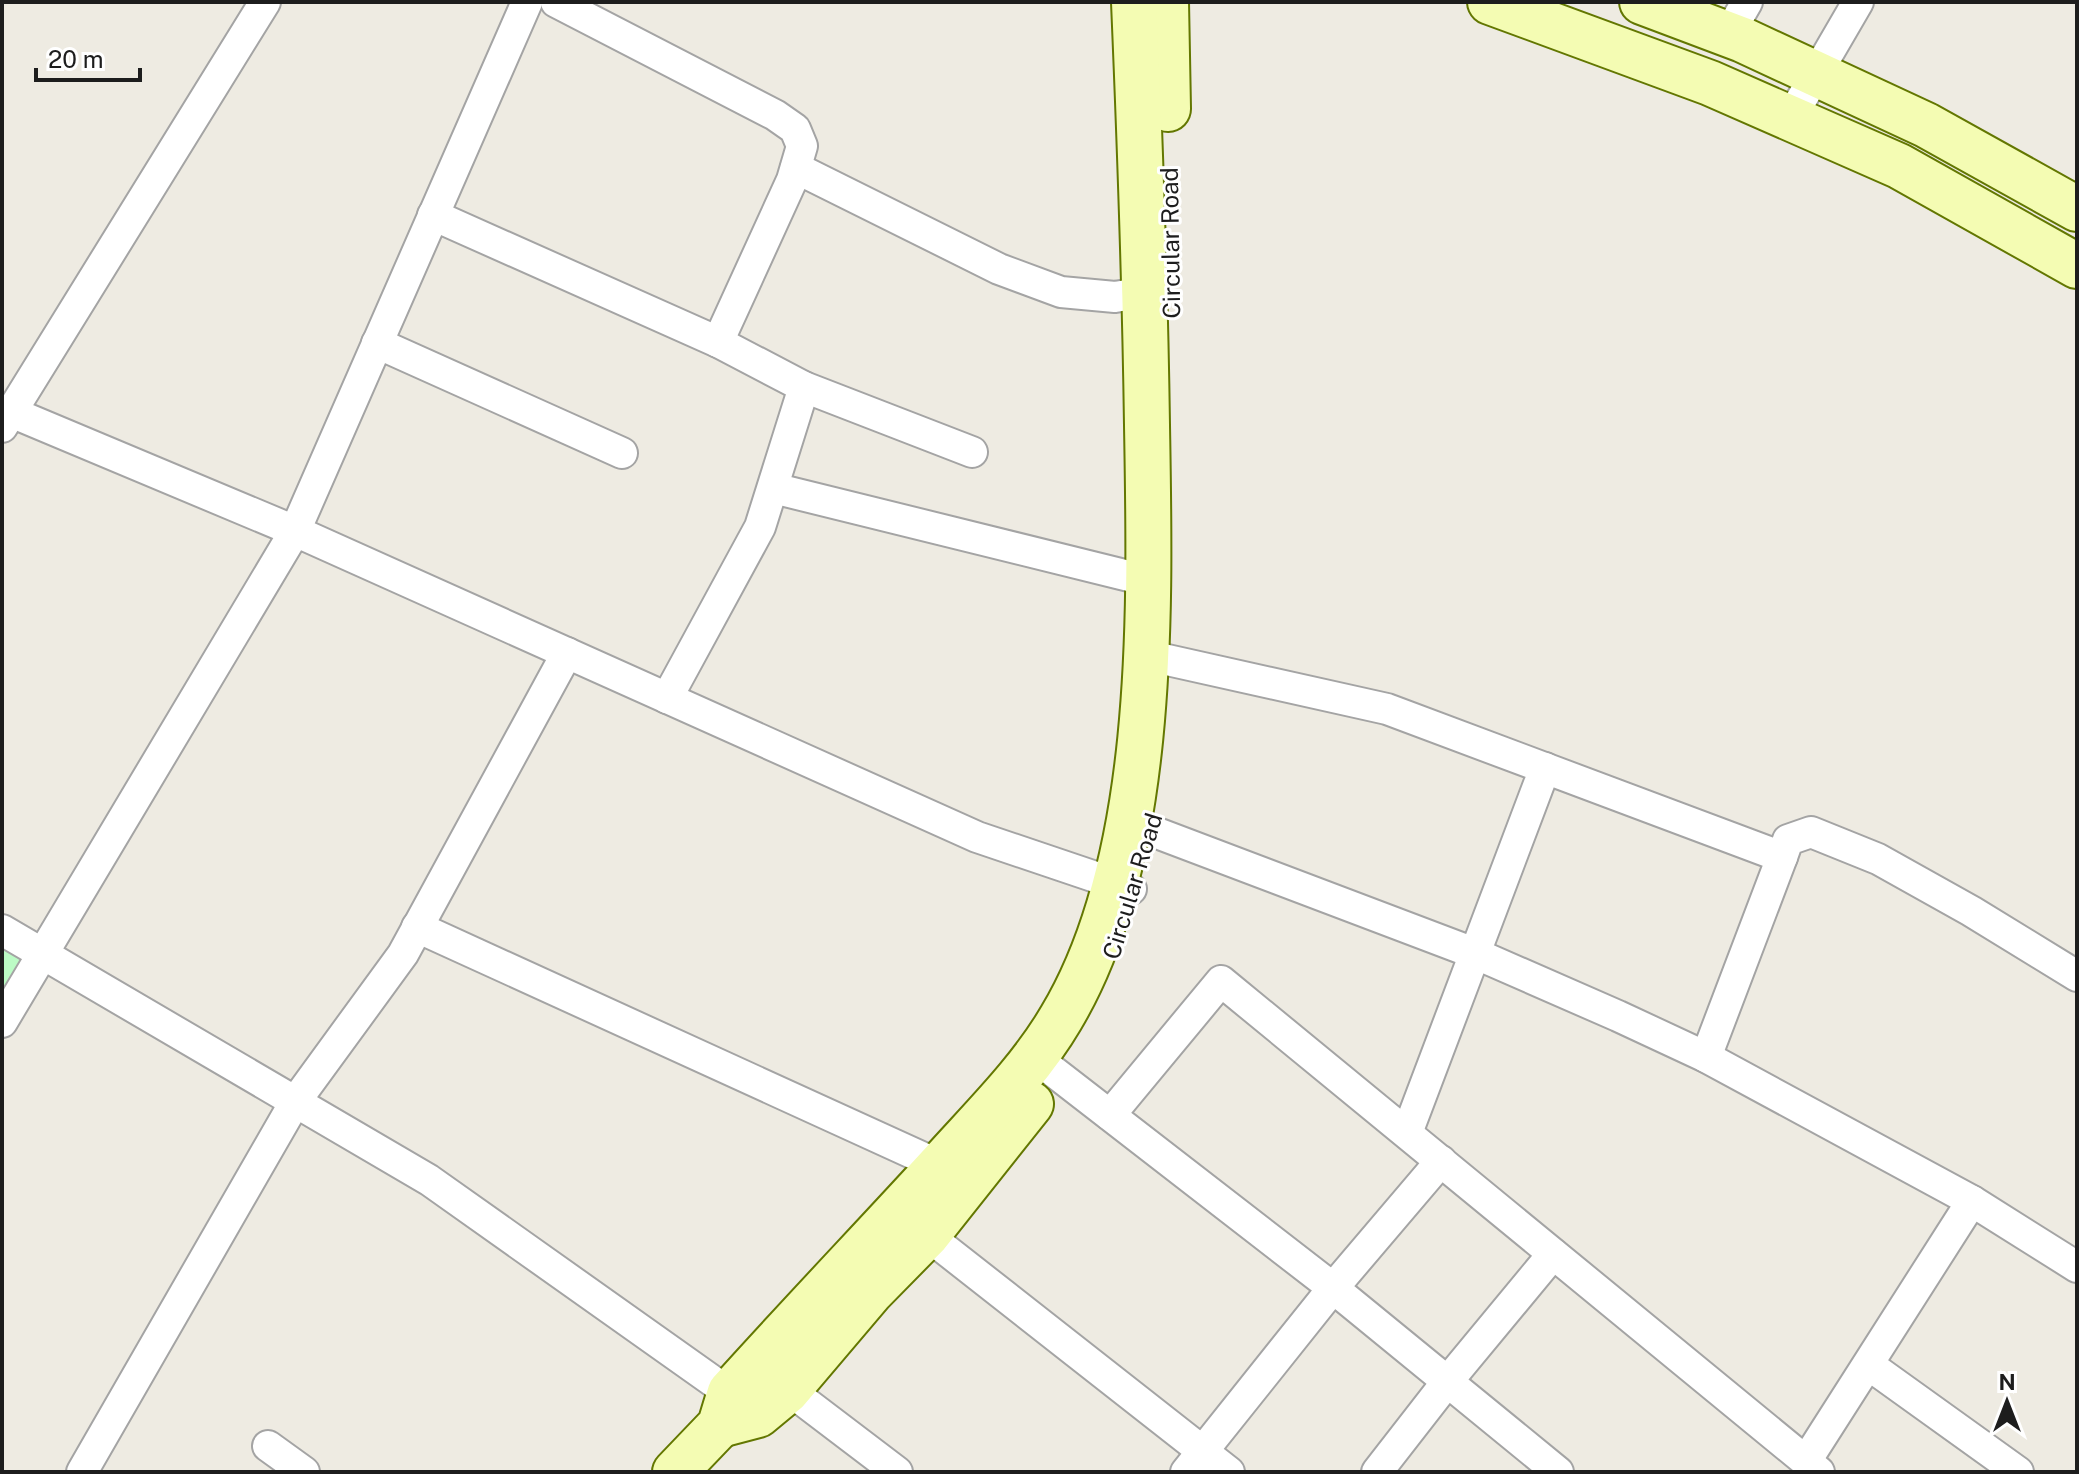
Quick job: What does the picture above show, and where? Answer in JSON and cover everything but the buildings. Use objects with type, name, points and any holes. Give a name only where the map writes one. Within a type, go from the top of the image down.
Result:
[{"type":"main road","name":"Circular Road","points":[[675,1472],[750,1397],[871,1292],[913,1224],[1046,1066],[1102,982],[1169,710],[1156,657],[1149,581],[1145,292],[1134,2]]},
{"type":"main road","name":"Circular Road","points":[[1156,657],[1172,541],[1166,2]]},
{"type":"main road","points":[[1490,2],[1710,83],[1899,166],[2077,266]]},
{"type":"main road","points":[[1642,2],[1738,18],[1817,75],[1926,125],[2062,201],[2022,235]]},
{"type":"street","points":[[265,2],[7,419],[295,531],[977,837],[1124,887]]},
{"type":"street","points":[[2,1022],[295,531],[527,2]]},
{"type":"street","points":[[556,2],[775,115],[795,129],[802,146],[796,168],[718,342]]},
{"type":"street","points":[[1790,119],[1858,2]]},
{"type":"street","points":[[796,168],[999,269],[1061,292],[1115,297],[1145,292]]},
{"type":"street","points":[[433,215],[718,342],[804,387],[972,452]]},
{"type":"street","points":[[377,343],[622,453]]},
{"type":"street","points":[[667,698],[760,527],[804,387]]},
{"type":"street","points":[[773,488],[1149,581]]},
{"type":"street","points":[[82,1472],[295,1102],[403,954],[567,653]]},
{"type":"street","points":[[1156,657],[1387,709],[1782,857]]},
{"type":"street","points":[[1407,1133],[1545,768]]},
{"type":"street","points":[[1140,826],[1474,953],[1706,1057],[1972,1201],[2077,1267]]},
{"type":"street","points":[[1706,1057],[1788,840],[1811,832],[1878,859],[2077,976]]},
{"type":"street","points":[[417,927],[955,1173]]},
{"type":"street","points":[[2,930],[429,1180],[750,1397],[897,1472]]},
{"type":"street","points":[[1110,1115],[1221,981],[1812,1466],[1869,1365],[1972,1201]]},
{"type":"street","points":[[1046,1066],[1333,1288],[1558,1472]]},
{"type":"street","points":[[1194,1461],[1333,1288],[1441,1161]]},
{"type":"street","points":[[913,1224],[1194,1461],[1229,1472]]},
{"type":"street","points":[[1377,1472],[1553,1254]]},
{"type":"street","points":[[1869,1365],[2018,1472]]},
{"type":"street","points":[[268,1446],[304,1472]]},
{"type":"green space","points":[[2,931],[43,955],[2,1021]]}]
